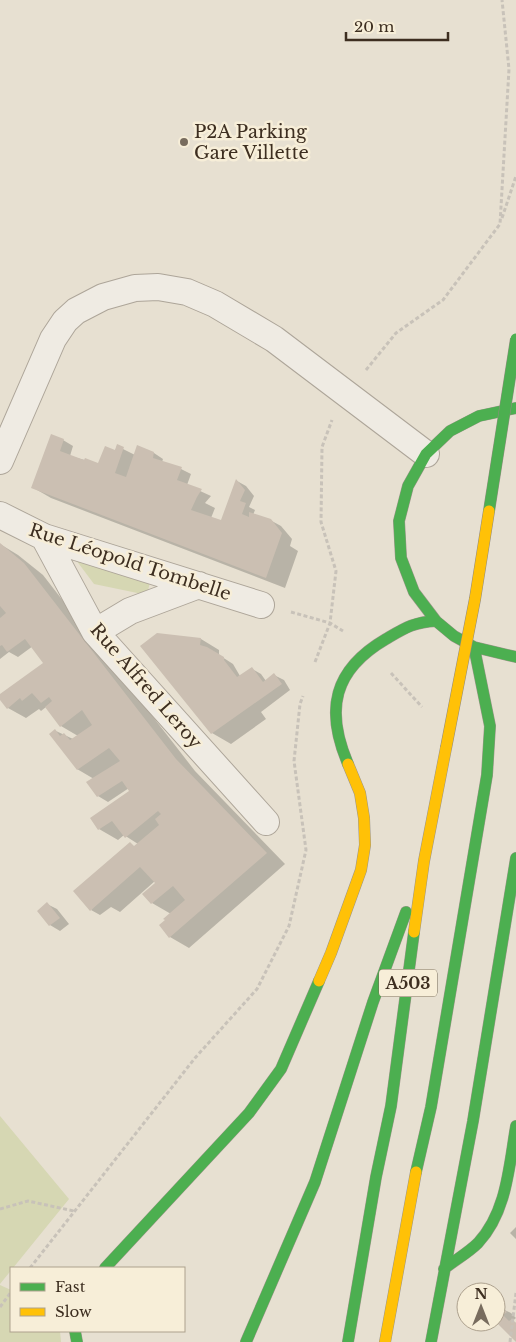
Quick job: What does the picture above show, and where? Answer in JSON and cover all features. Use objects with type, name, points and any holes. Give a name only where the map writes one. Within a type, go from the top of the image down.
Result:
[{"type":"main road","name":"A503","points":[[348,1342],[376,1176],[390,1106],[424,861],[475,599],[516,340]]},
{"type":"main road","points":[[514,406],[479,416],[450,432],[426,454],[408,486],[399,521],[402,558],[414,592],[436,622],[454,636],[474,647],[516,657]]},
{"type":"main road","points":[[106,1267],[249,1113],[281,1069],[331,953],[361,870],[365,845],[364,818],[360,793],[340,746],[335,720],[336,698],[350,669],[369,649],[407,627],[420,622],[436,622]]},
{"type":"main road","points":[[385,1342],[416,1172],[431,1107],[487,775],[490,726],[474,647]]},
{"type":"main road","points":[[431,1342],[473,1121],[516,858]]},
{"type":"main road","points":[[246,1342],[315,1182],[373,1002],[424,861]]},
{"type":"main road","points":[[444,1269],[480,1240],[495,1218],[504,1194],[516,1126]]},
{"type":"street","points":[[0,461],[53,339],[65,321],[76,310],[102,297],[135,288],[158,287],[187,292],[215,304],[274,339],[426,454]]},
{"type":"street","name":"Rue Léopold Tombelle","points":[[0,515],[44,537],[262,605]]},
{"type":"street","name":"Rue Alfred Leroy","points":[[44,537],[95,632],[266,822]]},
{"type":"street","points":[[95,632],[130,611],[200,585]]},
{"type":"path","points":[[500,224],[509,69],[502,0]]},
{"type":"path","points":[[313,668],[330,623],[336,571],[321,522],[322,448],[333,417],[346,394],[396,333],[443,300],[500,224],[516,176]]},
{"type":"path","points":[[31,1267],[195,1058],[258,989],[289,926],[306,850],[294,761],[300,704],[303,695]]},
{"type":"path","points":[[0,1209],[28,1200],[75,1211]]},
{"type":"path","points":[[0,1307],[10,1293]]},
{"type":"path","points":[[510,1342],[516,1293]]},
{"type":"green space","points":[[76,560],[150,582],[147,595],[94,584]]},
{"type":"green space","points":[[0,1116],[69,1199],[14,1267],[10,1267],[10,1272],[0,1284]]},
{"type":"green space","points":[[0,1285],[10,1290],[10,1332],[60,1332],[61,1342],[0,1342]]},
{"type":"building","points":[[51,434],[64,439],[60,451],[98,463],[105,446],[115,450],[117,444],[124,447],[115,473],[126,477],[137,445],[154,452],[153,458],[182,467],[177,480],[202,489],[191,510],[221,520],[236,479],[245,490],[240,501],[246,503],[242,514],[249,517],[249,512],[271,519],[282,533],[266,578],[31,488]]},
{"type":"building","points":[[0,543],[24,563],[176,759],[267,853],[169,938],[159,925],[165,920],[163,919],[185,900],[173,886],[151,904],[142,894],[155,883],[140,867],[90,911],[73,891],[130,842],[134,846],[159,825],[155,819],[161,814],[158,811],[125,838],[112,821],[98,830],[90,818],[129,791],[122,781],[97,797],[86,782],[120,761],[109,748],[77,770],[49,734],[55,729],[60,736],[64,733],[70,740],[92,725],[82,710],[60,727],[45,707],[52,701],[49,697],[41,703],[32,693],[22,701],[20,698],[7,709],[0,700],[0,694],[43,663],[25,639],[7,652],[2,645],[0,646],[0,618],[6,613],[0,606]]},
{"type":"building","points":[[157,633],[201,638],[200,645],[224,657],[224,660],[237,677],[252,667],[263,682],[274,673],[282,684],[211,734],[140,646]]},
{"type":"building","points":[[47,902],[60,918],[49,926],[37,911]]},
{"type":"building","points":[[506,1318],[509,1321],[512,1319],[516,1323],[516,1342],[506,1332]]},
{"type":"traffic: fast","points":[[489,511],[516,339]]},
{"type":"traffic: fast","points":[[516,408],[479,416],[450,431],[426,454],[408,486],[399,521],[401,558],[414,592],[436,621],[454,636],[474,647],[516,657]]},
{"type":"traffic: fast","points":[[348,764],[337,726],[336,709],[338,693],[345,678],[354,664],[368,651],[386,639],[410,626],[436,621]]},
{"type":"traffic: fast","points":[[416,1172],[431,1107],[487,775],[490,726],[474,647]]},
{"type":"traffic: fast","points":[[431,1342],[473,1121],[516,858]]},
{"type":"traffic: fast","points":[[246,1342],[315,1182],[373,1002],[406,912]]},
{"type":"traffic: fast","points":[[348,1342],[376,1177],[391,1106],[414,932]]},
{"type":"traffic: fast","points":[[106,1267],[249,1113],[281,1069],[319,981]]},
{"type":"traffic: fast","points":[[444,1269],[470,1250],[488,1231],[501,1203],[509,1172],[516,1126]]},
{"type":"traffic: fast","points":[[75,1332],[77,1342]]},
{"type":"traffic: slow","points":[[446,748],[475,599],[489,511]]},
{"type":"traffic: slow","points":[[414,932],[424,861],[446,748]]},
{"type":"traffic: slow","points":[[319,981],[361,870],[365,845],[364,818],[360,793],[348,764]]},
{"type":"traffic: slow","points":[[385,1342],[416,1172]]},
{"type":"place","name":"P2A Parking Gare Villette","points":[[184,142]]}]
